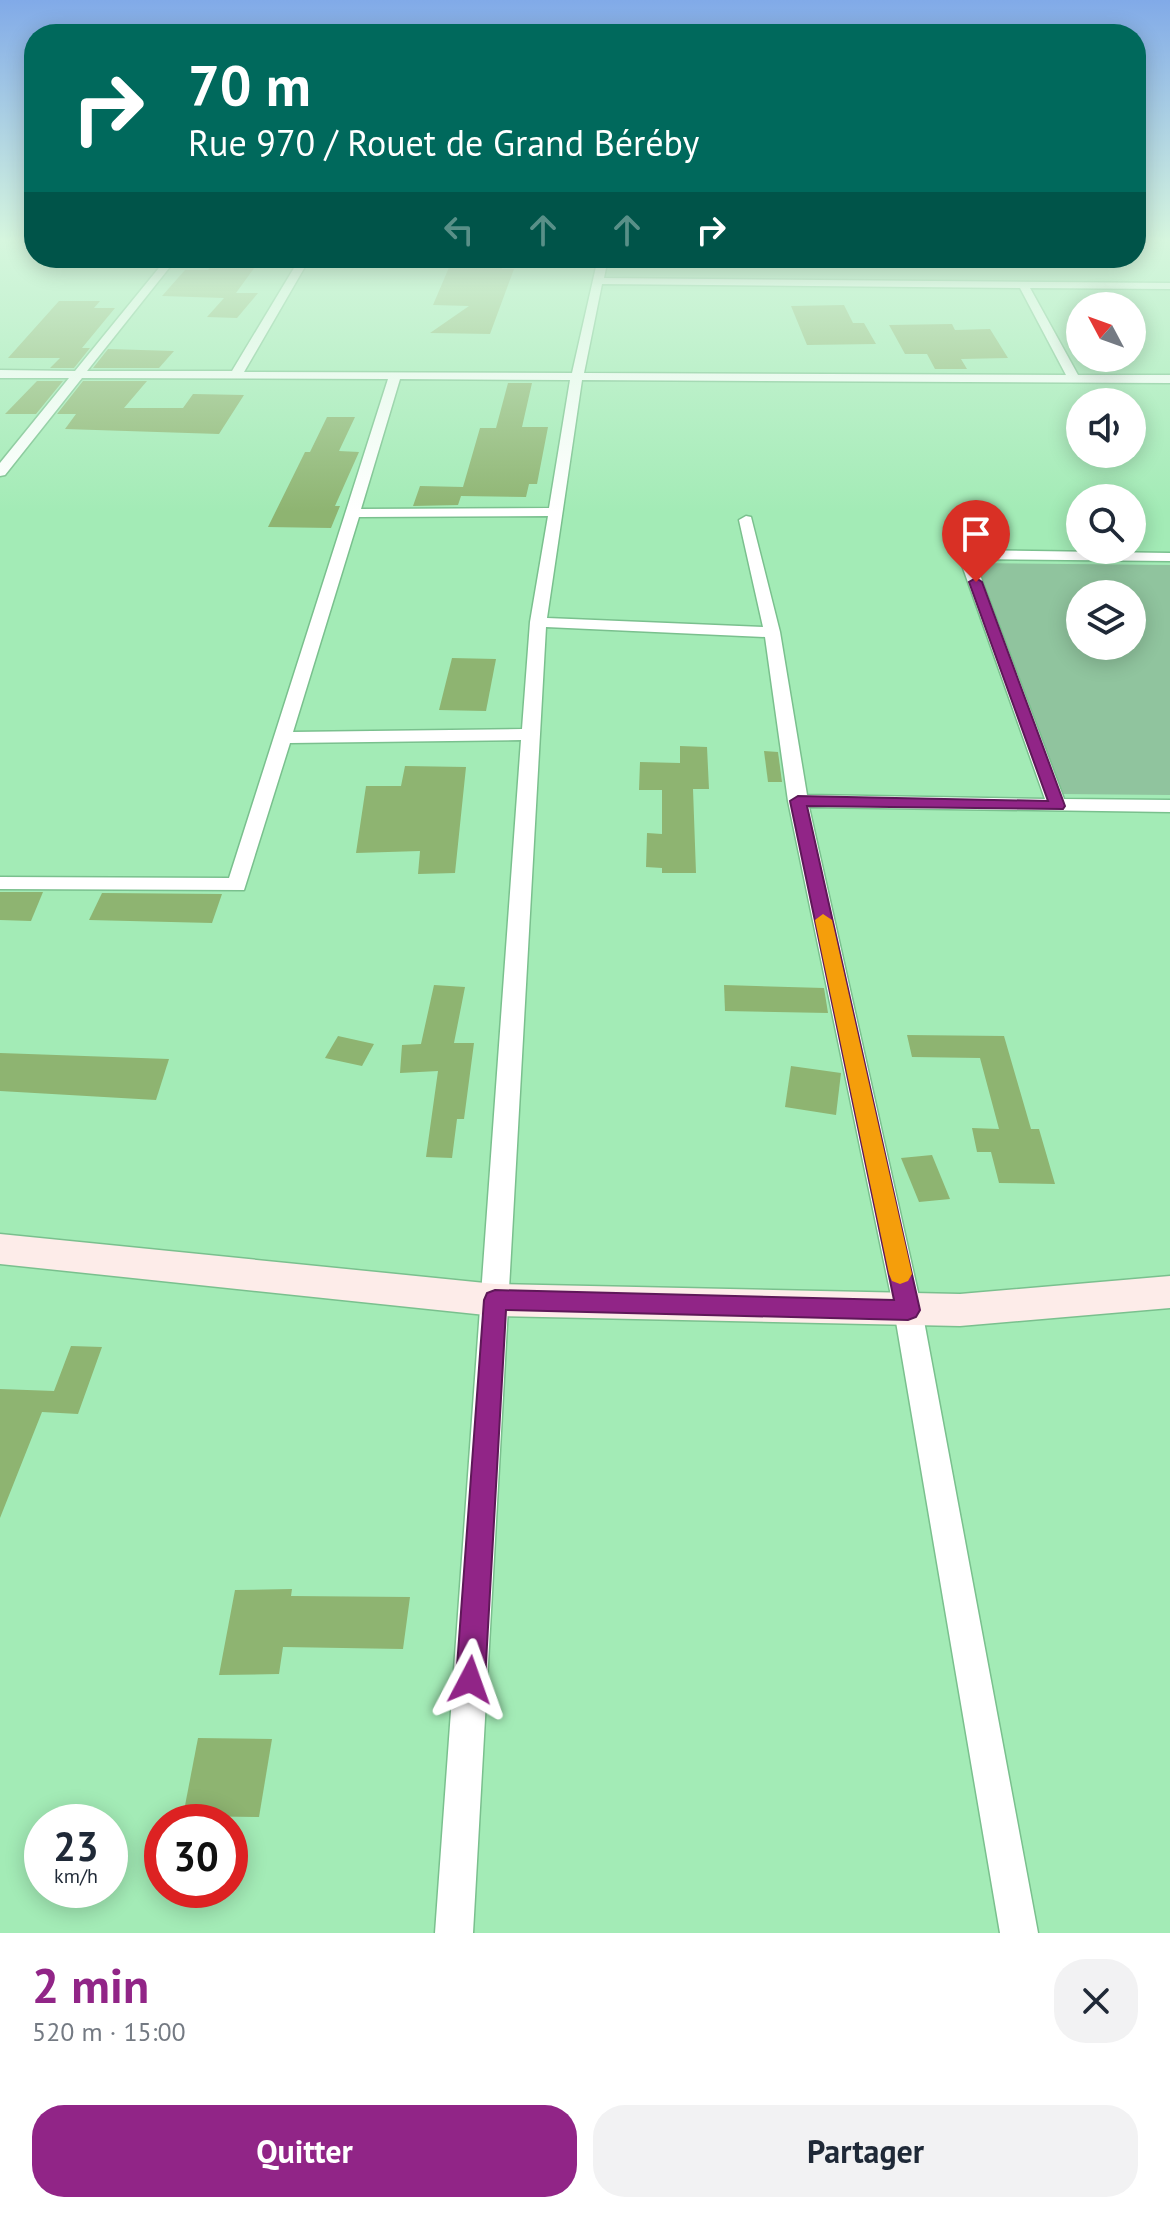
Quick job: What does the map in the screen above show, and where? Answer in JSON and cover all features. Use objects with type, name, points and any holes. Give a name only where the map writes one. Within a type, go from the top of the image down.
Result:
[{"type":"main road","points":[[0,1249],[495,1300],[960,1310],[1170,1292]]},
{"type":"street","points":[[0,472],[113,332]]},
{"type":"street","points":[[236,375],[261,332]]},
{"type":"street","points":[[454,1933],[538,622],[554,512],[587,332]]},
{"type":"street","points":[[1049,332],[1073,377]]},
{"type":"street","points":[[0,374],[1170,379]]},
{"type":"street","points":[[0,883],[237,885],[395,377]]},
{"type":"street","points":[[353,513],[554,512]]},
{"type":"street","points":[[746,520],[772,632],[798,801],[908,1310],[1019,1933]]},
{"type":"street","points":[[1057,806],[965,554],[1170,557]]},
{"type":"street","points":[[538,622],[772,632]]},
{"type":"street","points":[[283,738],[531,734]]},
{"type":"street","points":[[798,801],[1170,806]]},
{"type":"green space","points":[[973,563],[1170,565],[1170,795],[1059,794]]},
{"type":"building","points":[[31,332],[95,332],[82,348],[90,348],[74,368],[50,368],[60,358],[8,358]]},
{"type":"building","points":[[431,332],[491,332],[490,334]]},
{"type":"building","points":[[802,332],[869,332],[876,344],[807,345]]},
{"type":"building","points":[[893,332],[992,332],[1008,358],[961,359],[967,369],[935,369],[927,354],[905,354]]},
{"type":"building","points":[[108,349],[174,351],[159,368],[93,368]]},
{"type":"building","points":[[37,381],[63,381],[36,414],[5,414]]},
{"type":"building","points":[[83,381],[147,381],[124,408],[183,408],[193,394],[244,395],[219,434],[65,429],[76,414],[57,414]]},
{"type":"building","points":[[508,383],[532,383],[522,427],[548,427],[537,484],[529,484],[526,497],[461,496],[458,505],[413,506],[420,486],[463,487],[480,428],[496,428]]},
{"type":"building","points":[[327,417],[355,417],[339,451],[359,452],[335,506],[340,506],[331,528],[268,527],[305,452],[310,452]]},
{"type":"building","points":[[452,658],[496,659],[486,711],[439,710]]},
{"type":"building","points":[[680,746],[707,747],[709,789],[693,789],[696,873],[662,873],[662,868],[646,867],[647,833],[662,834],[662,790],[639,790],[640,762],[680,763]]},
{"type":"building","points":[[764,751],[778,752],[782,782],[768,782]]},
{"type":"building","points":[[405,766],[466,767],[455,873],[418,874],[420,851],[356,853],[366,786],[401,786]]},
{"type":"building","points":[[0,892],[43,892],[31,921],[0,920]]},
{"type":"building","points":[[102,893],[222,894],[212,923],[89,920]]},
{"type":"building","points":[[434,985],[465,987],[454,1043],[474,1043],[464,1119],[457,1119],[452,1158],[426,1157],[438,1071],[400,1073],[402,1045],[421,1044]]},
{"type":"building","points":[[724,985],[824,988],[828,1013],[725,1011]]},
{"type":"building","points":[[907,1035],[1004,1036],[1031,1129],[1039,1129],[1055,1184],[999,1183],[991,1152],[977,1152],[972,1128],[999,1129],[980,1058],[912,1057]]},
{"type":"building","points":[[338,1036],[374,1044],[362,1066],[325,1058]]},
{"type":"building","points":[[0,1053],[169,1059],[156,1100],[0,1091]]},
{"type":"building","points":[[791,1066],[841,1073],[836,1115],[785,1107]]},
{"type":"building","points":[[932,1155],[950,1199],[919,1202],[901,1158]]},
{"type":"building","points":[[71,1346],[102,1347],[78,1414],[42,1412],[0,1518],[0,1389],[54,1391]]},
{"type":"building","points":[[292,1589],[291,1596],[410,1597],[403,1649],[283,1647],[279,1674],[219,1675],[235,1590]]},
{"type":"building","points":[[198,1738],[272,1739],[259,1817],[248,1817],[248,1804],[185,1804]]},
{"type":"slow traffic","points":[[823,920],[900,1274]]},
{"type":"route","points":[[470,1680],[495,1300],[908,1310],[798,801],[1057,806],[976,582]]}]
